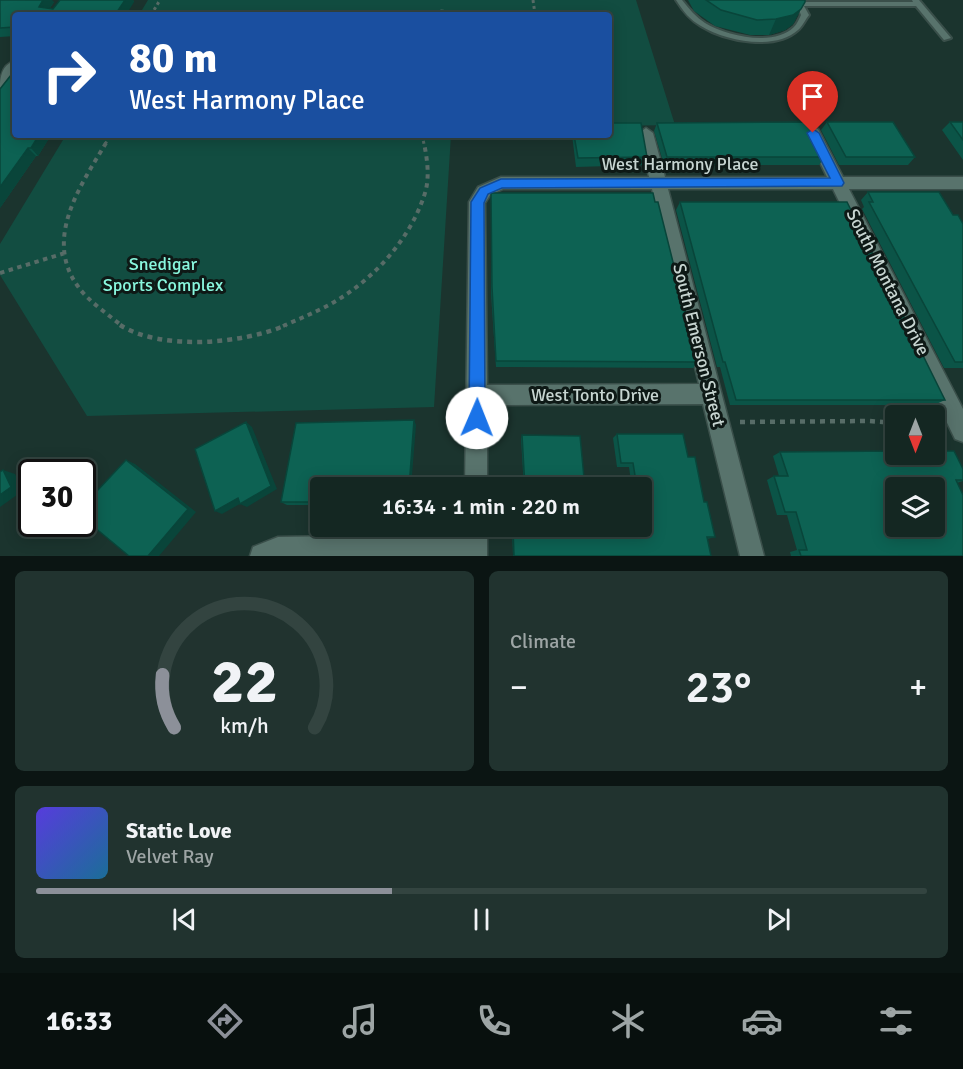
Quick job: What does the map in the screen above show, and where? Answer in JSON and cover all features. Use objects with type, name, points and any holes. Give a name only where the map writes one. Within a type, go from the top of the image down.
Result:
[{"type":"street","points":[[0,84],[12,69]]},
{"type":"street","name":"South Emerson Street","points":[[646,133],[752,556]]},
{"type":"street","name":"South Montana Drive","points":[[813,133],[838,183],[954,393],[963,430]]},
{"type":"street","name":"West Harmony Place","points":[[477,395],[477,202],[484,191],[501,183],[963,183]]},
{"type":"street","name":"West Tonto Drive","points":[[477,395],[712,394]]},
{"type":"street","points":[[476,477],[477,395]]},
{"type":"street","points":[[262,556],[278,549],[475,543]]},
{"type":"lane","points":[[679,0],[683,10],[695,21],[711,30],[732,37],[754,40],[774,38],[790,33],[801,25],[805,15],[800,2],[917,2],[946,38]]},
{"type":"path","points":[[109,138],[72,201],[63,232],[65,253],[73,279],[87,299],[103,315],[120,326],[164,342],[186,344],[244,337],[284,326],[348,293],[379,267],[402,241],[425,193],[427,160],[423,138]]},
{"type":"path","points":[[0,273],[65,253]]},
{"type":"path","points":[[718,422],[885,422]]},
{"type":"green space","points":[[148,0],[636,0],[675,125],[612,126],[612,12],[141,12]]},
{"type":"green space","name":"Snedigar Sports Complex","points":[[64,138],[451,138],[434,407],[87,416],[0,275],[0,244]]},
{"type":"building","points":[[0,0],[43,0],[39,7],[53,9],[60,0],[125,0],[117,12],[12,12],[12,27],[0,28]]},
{"type":"building","points":[[706,0],[805,0],[805,2],[801,9],[793,15],[757,20],[721,10]]},
{"type":"building","points":[[12,74],[12,138],[37,138],[0,187],[0,89]]},
{"type":"building","points":[[812,122],[810,126],[825,157],[667,157],[657,123]]},
{"type":"building","points":[[827,122],[893,122],[915,157],[846,157]]},
{"type":"building","points":[[950,122],[963,122],[963,140]]},
{"type":"building","points":[[612,123],[641,123],[647,157],[578,158],[575,138],[612,138]]},
{"type":"building","points":[[868,192],[939,192],[953,215],[958,215],[963,224],[963,362],[955,362],[869,202],[873,202]]},
{"type":"building","points":[[491,193],[653,193],[655,202],[658,202],[698,362],[496,361]]},
{"type":"building","points":[[680,202],[847,202],[945,400],[736,400],[725,362],[723,362]]},
{"type":"building","points":[[414,420],[410,477],[310,477],[310,502],[281,502],[296,423]]},
{"type":"building","points":[[246,422],[271,486],[240,504],[238,498],[215,511],[195,449]]},
{"type":"building","points":[[617,434],[683,434],[688,457],[695,457],[704,502],[707,502],[715,537],[707,537],[711,556],[514,556],[513,537],[652,537],[652,477],[635,477],[633,463],[621,463]]},
{"type":"building","points":[[522,435],[580,436],[584,477],[524,477]]},
{"type":"building","points":[[885,451],[885,465],[945,465],[945,451],[954,451],[963,469],[963,480],[956,480],[963,495],[963,556],[801,556],[799,550],[807,550],[796,512],[785,512],[774,476],[788,476],[780,452]]},
{"type":"building","points":[[126,460],[188,509],[148,556],[129,556],[96,529],[96,492]]},
{"type":"building","points":[[3,470],[11,487],[0,495],[0,472]]},
{"type":"route","points":[[477,418],[477,202],[484,191],[501,183],[838,183],[813,133]]}]
